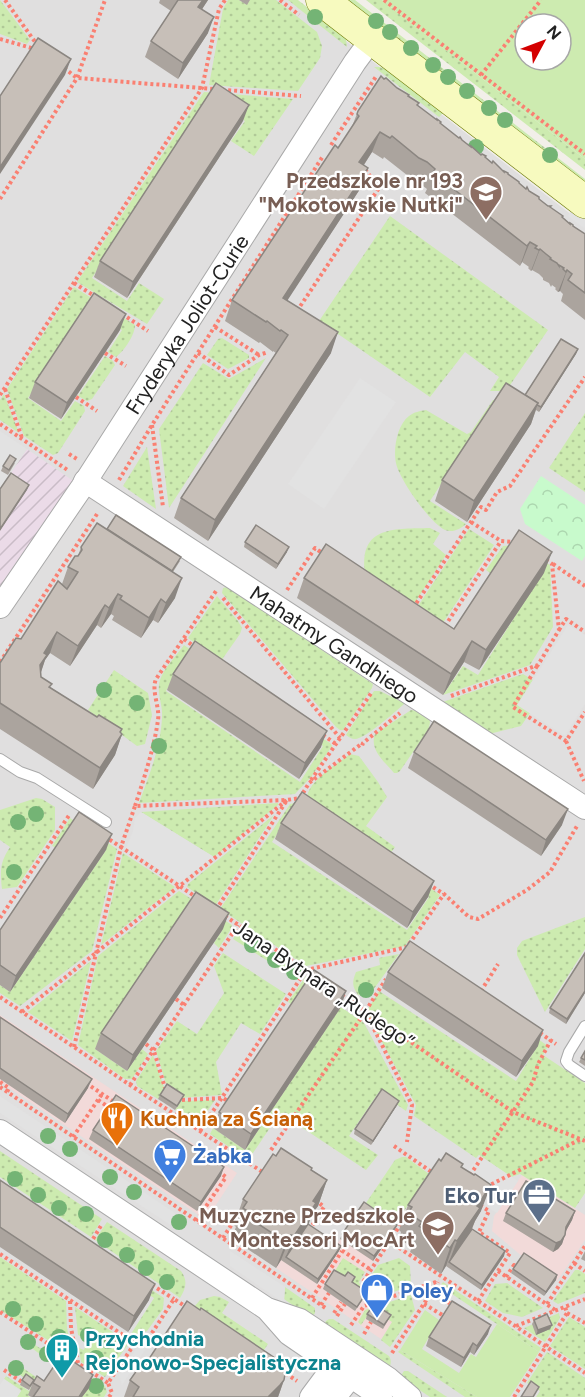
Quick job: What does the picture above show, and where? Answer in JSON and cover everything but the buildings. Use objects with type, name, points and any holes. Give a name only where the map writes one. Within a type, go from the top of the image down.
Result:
[{"type":"street","points":[[322,0],[585,202]]},
{"type":"street","name":"Fryderyka Joliot-Curie","points":[[0,607],[85,481],[372,39]]},
{"type":"street","name":"Mahatmy Gandhiego","points":[[85,481],[581,813]]},
{"type":"street","points":[[0,1131],[267,1309],[300,1320],[349,1364],[381,1397]]},
{"type":"street","points":[[306,1390],[349,1364]]},
{"type":"street","points":[[335,1397],[349,1364]]},
{"type":"street","points":[[349,1364],[389,1379],[411,1397]]},
{"type":"lane","points":[[0,759],[20,772],[37,778],[106,822]]},
{"type":"lane","points":[[585,1026],[566,1060],[569,1065],[585,1076]]},
{"type":"path","points":[[0,39],[42,51],[5,0]]},
{"type":"path","points":[[0,199],[77,78],[105,0]]},
{"type":"path","points":[[0,395],[202,88],[219,9],[225,0]]},
{"type":"path","points":[[384,0],[585,154]]},
{"type":"path","points":[[481,75],[541,0]]},
{"type":"path","points":[[60,64],[77,78],[301,96]]},
{"type":"path","points":[[330,145],[336,148]]},
{"type":"path","points":[[295,313],[379,188],[363,166]]},
{"type":"path","points":[[74,283],[102,301]]},
{"type":"path","points":[[120,313],[148,331]]},
{"type":"path","points":[[214,327],[258,355]]},
{"type":"path","points":[[198,352],[229,375],[258,355],[268,352]]},
{"type":"path","points":[[105,353],[126,366]]},
{"type":"path","points":[[411,611],[481,507],[486,510],[497,492],[510,486],[585,377]]},
{"type":"path","points":[[4,388],[23,440]]},
{"type":"path","points":[[76,397],[97,411]]},
{"type":"path","points":[[0,424],[85,481]]},
{"type":"path","points":[[152,425],[163,512]]},
{"type":"path","points":[[0,662],[108,496]]},
{"type":"path","points":[[471,522],[501,541],[517,542]]},
{"type":"path","points":[[442,631],[501,541]]},
{"type":"path","points":[[286,590],[315,548],[334,561]]},
{"type":"path","points":[[543,558],[585,586]]},
{"type":"path","points":[[552,564],[560,630]]},
{"type":"path","points":[[74,1047],[121,847],[146,769],[158,717],[153,685],[221,587]]},
{"type":"path","points":[[217,591],[340,738]]},
{"type":"path","points":[[585,632],[566,619],[513,707],[566,741],[585,783]]},
{"type":"path","points":[[184,639],[201,651]]},
{"type":"path","points":[[444,698],[538,664]]},
{"type":"path","points":[[300,798],[378,683]]},
{"type":"path","points":[[309,783],[360,745],[362,746],[402,711]]},
{"type":"path","points":[[566,741],[585,712]]},
{"type":"path","points":[[315,729],[336,744]]},
{"type":"path","points":[[135,806],[300,798],[309,803]]},
{"type":"path","points":[[22,1012],[288,800]]},
{"type":"path","points":[[216,910],[288,800]]},
{"type":"path","points":[[421,879],[444,894],[469,917],[478,919],[526,890],[550,872],[578,825],[581,813]]},
{"type":"path","points":[[0,918],[70,814]]},
{"type":"path","points":[[48,846],[57,852]]},
{"type":"path","points":[[121,847],[198,898]]},
{"type":"path","points":[[14,894],[25,900]]},
{"type":"path","points":[[401,956],[444,894]]},
{"type":"path","name":"Jana Bytnara „Rudego”","points":[[207,904],[315,976]]},
{"type":"path","points":[[130,1085],[237,925]]},
{"type":"path","points":[[200,1131],[306,970],[407,947],[416,953]]},
{"type":"path","points":[[209,950],[217,957]]},
{"type":"path","points":[[479,994],[498,964]]},
{"type":"path","points":[[271,1150],[389,975]]},
{"type":"path","name":"Jana Bytnara „Rudego”","points":[[333,989],[513,1112],[583,1140]]},
{"type":"path","points":[[0,997],[266,1174],[269,1169]]},
{"type":"path","points":[[176,999],[184,1005]]},
{"type":"path","points":[[283,1006],[291,1011]]},
{"type":"path","points":[[365,1012],[412,1105],[407,1142]]},
{"type":"path","points":[[533,1029],[569,1052]]},
{"type":"path","points":[[468,1179],[533,1082],[538,1064],[551,1040]]},
{"type":"path","points":[[146,1044],[154,1051],[165,1088]]},
{"type":"path","points":[[253,1052],[261,1057]]},
{"type":"path","points":[[0,1082],[9,1088],[7,1092]]},
{"type":"path","points":[[83,1082],[121,1107]]},
{"type":"path","points":[[0,1087],[373,1340]]},
{"type":"path","points":[[73,1137],[102,1094]]},
{"type":"path","points":[[183,1100],[223,1098],[230,1103]]},
{"type":"path","points":[[98,1100],[110,1108]]},
{"type":"path","points":[[35,1110],[38,1105]]},
{"type":"path","points":[[52,1122],[56,1116]]},
{"type":"path","points":[[483,1188],[583,1140]]},
{"type":"path","points":[[394,1146],[434,1173],[428,1182]]},
{"type":"path","points":[[196,1221],[226,1177],[216,1170]]},
{"type":"path","points":[[315,1200],[324,1207],[309,1229],[316,1234]]},
{"type":"path","points":[[474,1201],[489,1211],[479,1232],[510,1253],[478,1301]]},
{"type":"path","points":[[223,1238],[241,1211]]},
{"type":"path","points":[[371,1304],[363,1282],[405,1218]]},
{"type":"path","points":[[81,1238],[90,1244]]},
{"type":"path","points":[[389,1241],[440,1279],[478,1301],[585,1374]]},
{"type":"path","points":[[334,1245],[370,1270]]},
{"type":"path","points":[[547,1304],[585,1246]]},
{"type":"path","points":[[312,1298],[342,1251]]},
{"type":"path","points":[[0,1254],[135,1343]]},
{"type":"path","points":[[574,1263],[585,1271]]},
{"type":"path","points":[[506,1277],[514,1265],[516,1267]]},
{"type":"path","points":[[331,1269],[338,1274]]},
{"type":"path","points":[[498,1271],[541,1297],[556,1310]]},
{"type":"path","points":[[397,1357],[392,1353],[440,1279]]},
{"type":"path","points":[[351,1325],[364,1306],[440,1279]]},
{"type":"path","points":[[146,1281],[194,1312]]},
{"type":"path","points":[[432,1292],[463,1311]]},
{"type":"path","points":[[321,1305],[329,1293]]},
{"type":"path","points":[[108,1383],[135,1343],[150,1336],[174,1299]]},
{"type":"path","points":[[516,1326],[542,1318],[585,1299]]},
{"type":"path","points":[[70,1300],[71,1328],[80,1364],[77,1371]]},
{"type":"path","points":[[335,1315],[343,1303]]},
{"type":"path","points":[[424,1304],[444,1316]]},
{"type":"path","points":[[565,1307],[567,1313],[585,1323]]},
{"type":"path","points":[[0,1312],[108,1383],[112,1393],[109,1397]]},
{"type":"path","points":[[514,1397],[567,1313]]},
{"type":"path","points":[[364,1334],[371,1322]]},
{"type":"path","points":[[277,1367],[306,1390]]},
{"type":"path","points":[[4,1370],[22,1382]]},
{"type":"path","points":[[518,1390],[524,1394]]},
{"type":"shaded area","points":[[0,0],[293,0],[585,225],[585,1397],[0,1397]]},
{"type":"shaded area","points":[[448,108],[585,214],[584,228],[568,216],[570,212],[443,114]]},
{"type":"shaded area","points":[[360,378],[396,402],[324,509],[288,484]]},
{"type":"shaded area","points":[[0,431],[27,449],[0,489]]},
{"type":"shaded area","points":[[27,449],[82,487],[0,607],[0,489]]},
{"type":"shaded area","points":[[568,625],[585,635],[585,704],[565,736],[517,705]]},
{"type":"shaded area","points":[[141,812],[214,857],[180,883],[126,848],[133,831],[135,818]]},
{"type":"shaded area","points":[[0,1015],[237,1173],[206,1220],[0,1082]]},
{"type":"shaded area","points":[[0,1096],[175,1213],[172,1226],[0,1113]]},
{"type":"shaded area","points":[[479,1155],[518,1181],[497,1213],[457,1186]]},
{"type":"shaded area","name":"Eko Tur","points":[[522,1175],[585,1215],[585,1240],[557,1281],[492,1231],[494,1216]]},
{"type":"shaded area","points":[[362,1207],[395,1229],[359,1282],[372,1309],[393,1322],[381,1339],[276,1268],[281,1260],[335,1247]]},
{"type":"shaded area","points":[[230,1251],[285,1287],[284,1303],[230,1266]]},
{"type":"shaded area","points":[[151,1341],[122,1385],[119,1375],[139,1344]]},
{"type":"shaded area","points":[[4,1379],[21,1391],[17,1397],[0,1397],[0,1385]]},
{"type":"green space","points":[[0,0],[30,40],[27,44],[0,34]]},
{"type":"green space","points":[[228,0],[239,0],[246,4],[250,0],[276,0],[317,32],[322,46],[320,58],[298,91],[209,85],[223,9]]},
{"type":"green space","points":[[288,0],[298,0],[341,34],[346,39],[347,47]]},
{"type":"green space","points":[[345,0],[355,0],[585,179],[585,186]]},
{"type":"green space","points":[[366,0],[382,0],[585,159],[585,170]]},
{"type":"green space","points":[[382,0],[585,0],[585,159]]},
{"type":"green space","points":[[374,67],[388,70],[443,113],[439,117]]},
{"type":"green space","points":[[204,92],[293,99],[254,156],[231,141],[245,121],[209,98],[92,278],[127,301],[139,283],[164,299],[147,324],[77,282]]},
{"type":"green space","points":[[390,216],[548,330],[506,391],[490,391],[499,377],[465,352],[430,397],[319,321]]},
{"type":"green space","points":[[74,287],[135,325],[135,329],[116,357],[108,352],[122,330],[87,308],[28,398],[61,421],[75,401],[84,406],[85,411],[58,453],[53,455],[24,436],[7,389]]},
{"type":"green space","points":[[222,338],[249,355],[249,358],[228,369],[207,355],[218,339]]},
{"type":"green space","points":[[105,356],[115,365],[92,399],[87,401],[78,396]]},
{"type":"green space","points":[[266,358],[169,508],[159,429],[203,363],[229,379]]},
{"type":"green space","points":[[4,394],[19,433],[0,420],[0,400]]},
{"type":"green space","points":[[493,400],[496,400],[430,501],[466,524],[456,530],[445,530],[431,519],[398,470],[395,451],[401,425],[409,416],[426,410],[467,434],[471,432]]},
{"type":"green space","points":[[585,413],[585,492],[549,468]]},
{"type":"green space","points":[[147,447],[156,509],[123,486]]},
{"type":"green space","points":[[541,476],[585,505],[585,556],[582,561],[525,524],[520,509]]},
{"type":"green space","points":[[430,528],[440,533],[433,544],[446,555],[412,607],[365,572],[365,557],[368,545],[383,533],[393,530]]},
{"type":"green space","points":[[469,529],[494,545],[441,626],[416,609]]},
{"type":"green space","points":[[516,545],[550,565],[553,627],[530,665],[443,695],[463,666],[478,675],[543,572],[493,575],[486,570],[503,546]]},
{"type":"green space","points":[[227,587],[373,684],[343,730],[336,727],[222,593],[223,588]]},
{"type":"green space","points":[[217,596],[242,628],[221,661],[188,638]]},
{"type":"green space","points":[[184,645],[210,663],[188,656],[166,691],[300,782],[323,746],[303,733],[308,729],[330,743],[332,746],[311,777],[295,794],[139,803],[159,739],[162,717],[160,680]]},
{"type":"green space","points":[[114,670],[148,693],[152,715],[145,744],[137,746],[88,710]]},
{"type":"green space","points":[[523,674],[533,680],[518,704],[530,713],[521,726],[489,734],[440,703]]},
{"type":"green space","points":[[374,691],[380,691],[404,704],[366,735],[355,739],[350,738],[346,735]]},
{"type":"green space","points":[[411,710],[427,717],[430,721],[429,727],[400,771],[394,773],[376,750],[375,734]]},
{"type":"green space","points":[[350,754],[359,756],[387,797],[366,826],[395,847],[390,854],[307,798],[312,785]]},
{"type":"green space","points":[[36,798],[55,807],[55,830],[17,887],[2,889],[2,866],[10,847],[0,840],[0,810]]},
{"type":"green space","points":[[300,802],[272,842],[407,930],[429,897],[410,883],[416,878],[440,895],[405,946],[306,966],[220,909],[290,804]]},
{"type":"green space","points":[[278,803],[214,857],[141,812]]},
{"type":"green space","points":[[274,815],[215,906],[187,887],[188,884]]},
{"type":"green space","points":[[70,818],[117,849],[92,951],[20,1006],[0,993],[0,985],[10,992],[106,850],[59,849],[52,846]]},
{"type":"green space","points":[[123,853],[175,887],[101,945]]},
{"type":"green space","points":[[179,891],[232,925],[231,929],[219,948],[214,943],[223,929],[95,1049],[127,1071],[142,1049],[148,1054],[132,1079],[125,1079],[78,1045],[98,956]]},
{"type":"green space","points":[[585,917],[585,949],[545,1012],[517,955],[517,948],[522,941]]},
{"type":"green space","points":[[238,931],[301,972],[296,979],[233,939]]},
{"type":"green space","points":[[223,953],[286,994],[260,1034],[241,1023],[216,1062],[222,1095],[179,1098],[168,1090],[156,1051],[177,1021],[197,1034],[224,993],[214,966]]},
{"type":"green space","points":[[399,954],[371,993],[358,995],[353,984],[356,972],[380,965],[379,958]]},
{"type":"green space","points":[[91,961],[72,1041],[28,1012]]},
{"type":"green space","points":[[306,976],[344,1001],[341,1007],[364,1023],[408,1105],[406,1111],[379,1092],[349,1136],[378,1155],[366,1170],[280,1113],[248,1157],[244,1157],[210,1134],[213,1128],[245,1150],[340,1008],[294,1006],[288,1002]]},
{"type":"green space","points":[[379,991],[516,1081],[538,1045],[518,1031],[522,1028],[548,1046],[543,1055],[585,1083],[585,1193],[575,1208],[520,1174],[511,1177],[479,1155],[476,1158],[414,1116],[416,1105],[366,1012]]},
{"type":"green space","points":[[153,1055],[165,1090],[158,1099],[137,1086],[136,1081]]},
{"type":"green space","points":[[215,1100],[198,1125],[175,1110],[181,1101]]},
{"type":"green space","points":[[0,1151],[102,1219],[91,1237],[0,1177]]},
{"type":"green space","points":[[406,1157],[429,1174],[396,1223],[366,1203],[395,1160]]},
{"type":"green space","points":[[107,1222],[181,1271],[185,1284],[180,1298],[95,1240]]},
{"type":"green space","points":[[0,1257],[66,1301],[67,1328],[73,1356],[0,1310]]},
{"type":"green space","points":[[343,1258],[365,1272],[359,1282],[365,1296],[351,1286],[346,1277],[333,1274]]},
{"type":"green space","points":[[399,1258],[410,1266],[411,1286],[373,1299],[367,1282],[378,1265]]},
{"type":"green space","points":[[575,1270],[585,1274],[585,1293],[558,1304],[553,1301]]},
{"type":"green space","points":[[135,1279],[164,1298],[163,1309],[147,1331],[133,1339],[129,1337],[154,1298],[133,1284]]},
{"type":"green space","points":[[443,1282],[541,1348],[539,1352],[440,1286]]},
{"type":"green space","points":[[507,1283],[543,1308],[522,1317],[503,1313],[485,1301],[495,1284]]},
{"type":"green space","points":[[285,1287],[315,1308],[315,1313],[311,1318],[284,1299]]},
{"type":"green space","points":[[411,1295],[415,1310],[390,1347],[381,1340],[392,1322],[372,1309],[361,1325],[358,1322],[365,1310]]},
{"type":"green space","points":[[214,1296],[229,1302],[222,1313],[268,1344],[262,1353],[194,1307],[200,1300]]},
{"type":"green space","points":[[75,1307],[129,1343],[105,1377],[81,1362],[79,1348],[84,1350],[87,1340],[78,1335]]},
{"type":"green space","points":[[425,1310],[439,1320],[422,1349],[459,1373],[471,1354],[476,1357],[497,1324],[539,1352],[510,1397],[477,1397],[400,1350]]},
{"type":"green space","points":[[559,1313],[560,1318],[545,1342],[524,1328]]},
{"type":"green space","points":[[569,1317],[585,1327],[585,1369],[550,1346]]},
{"type":"green space","points":[[329,1319],[333,1319],[389,1356],[391,1363],[388,1369],[323,1326]]},
{"type":"green space","points":[[23,1337],[61,1362],[67,1361],[105,1386],[107,1392],[104,1397],[82,1397],[88,1387],[21,1340]]},
{"type":"green space","points":[[400,1350],[477,1397],[465,1397],[398,1352]]},
{"type":"green space","points":[[547,1352],[585,1378],[585,1397],[536,1397],[540,1391],[527,1383]]},
{"type":"green space","points":[[14,1364],[45,1383],[34,1385],[28,1395],[30,1397],[17,1397],[21,1390],[4,1379],[6,1376],[29,1391],[33,1384],[10,1368]]},
{"type":"green space","points":[[404,1371],[408,1371],[447,1397],[430,1397],[400,1377]]},
{"type":"place","name":"Przedszkole nr 193 \"Mokotowskie Nutki\"","points":[[486,221]]},
{"type":"place","name":"Kuchnia za Ścianą","points":[[117,1147]]},
{"type":"place","name":"Żabka","points":[[170,1184]]},
{"type":"place","name":"Eko Tur","points":[[539,1224]]},
{"type":"place","name":"Muzyczne Przedszkole Montessori MocArt","points":[[438,1256]]},
{"type":"place","name":"Poley","points":[[377,1319]]},
{"type":"place","name":"Przychodnia Rejonowo-Specjalistyczna","points":[[62,1379]]}]
